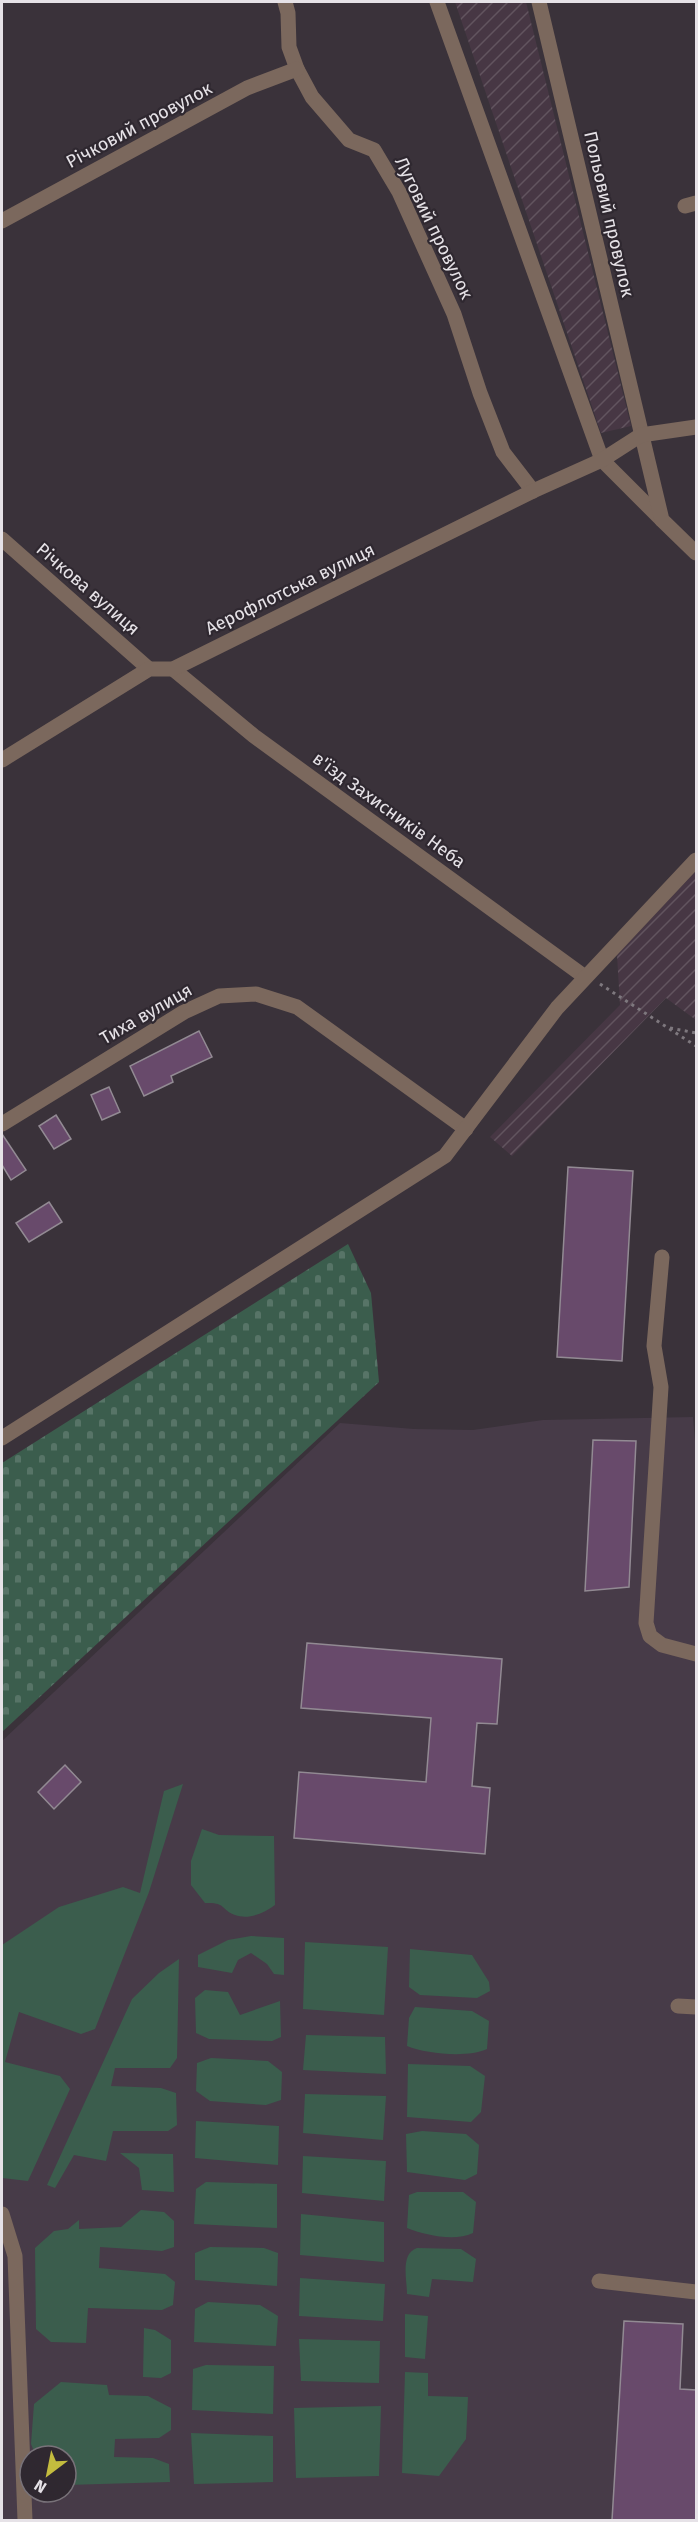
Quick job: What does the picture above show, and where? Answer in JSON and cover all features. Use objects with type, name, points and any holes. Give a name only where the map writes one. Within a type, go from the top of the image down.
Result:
[{"type":"street","name":"Луговий провулок","points":[[285,2],[288,13],[289,47],[297,69],[312,97],[349,141],[374,150],[399,192],[454,314],[480,393],[503,452],[532,490]]},
{"type":"street","points":[[437,2],[602,460],[696,554]]},
{"type":"street","name":"Польовий провулок","points":[[539,2],[662,520]]},
{"type":"street","name":"Річковий провулок","points":[[2,221],[247,88],[297,69]]},
{"type":"street","points":[[641,435],[696,427]]},
{"type":"street","name":"Аерофлотська вулиця","points":[[149,669],[173,669],[532,490],[602,460],[641,435]]},
{"type":"street","name":"Річкова вулиця","points":[[2,539],[149,669]]},
{"type":"street","points":[[2,760],[149,669]]},
{"type":"street","name":"в'їзд Захисників Неба","points":[[173,669],[254,736],[585,977]]},
{"type":"street","points":[[2,1438],[445,1156],[557,1008],[696,860]]},
{"type":"street","name":"Тиха вулиця","points":[[2,1124],[184,1012],[219,996],[256,994],[297,1007],[466,1129]]},
{"type":"street","points":[[662,1257],[654,1346],[661,1387],[646,1623],[650,1636],[662,1645],[696,1654]]},
{"type":"street","points":[[678,2006],[696,2007]]},
{"type":"street","points":[[2,2214],[15,2256],[25,2520]]},
{"type":"street","points":[[599,2281],[696,2292]]},
{"type":"path","points":[[585,977],[606,987],[696,1046]]},
{"type":"path","points":[[668,1028],[696,1033]]},
{"type":"shaded area","points":[[455,2],[526,2],[631,426],[601,433]]},
{"type":"shaded area","points":[[696,871],[696,1020],[666,998],[512,1156],[490,1137],[620,1005],[617,955]]},
{"type":"shaded area","points":[[693,1417],[696,1453],[696,2520],[2,2520],[2,1741],[340,1423],[414,1429],[473,1430],[543,1420]]},
{"type":"green space","points":[[348,1244],[371,1293],[379,1382],[2,1732],[2,1463]]},
{"type":"green space","points":[[183,1784],[149,1892],[95,2029],[81,2034],[19,2012],[5,2062],[60,2076],[70,2089],[28,2181],[2,2178],[2,1945],[59,1907],[123,1887],[140,1893],[164,1791]]},
{"type":"green space","points":[[202,1829],[219,1835],[274,1836],[275,1905],[261,1913],[246,1917],[230,1913],[220,1905],[205,1903],[191,1885],[191,1861]]},
{"type":"green space","points":[[251,1936],[284,1938],[284,1975],[274,1974],[267,1964],[251,1953],[238,1960],[232,1973],[198,1967],[198,1955],[228,1940]]},
{"type":"green space","points":[[305,1942],[388,1947],[384,2015],[303,2009]]},
{"type":"green space","points":[[410,1949],[472,1955],[489,1982],[490,1991],[477,1998],[420,1995],[409,1987]]},
{"type":"green space","points":[[179,1959],[177,2058],[170,2068],[115,2068],[111,2086],[161,2088],[176,2093],[177,2125],[168,2131],[113,2131],[106,2161],[74,2155],[55,2188],[47,2185],[132,1999],[159,1973]]},
{"type":"green space","points":[[205,1990],[228,1992],[240,2015],[280,2001],[281,2037],[272,2041],[209,2039],[196,2033],[195,1998]]},
{"type":"green space","points":[[415,2007],[472,2011],[489,2021],[487,2049],[479,2052],[447,2054],[407,2046],[409,2018]]},
{"type":"green space","points":[[306,2035],[385,2037],[386,2074],[303,2070]]},
{"type":"green space","points":[[211,2058],[268,2061],[282,2072],[281,2100],[266,2105],[210,2101],[196,2091],[197,2063]]},
{"type":"green space","points":[[408,2064],[470,2066],[485,2076],[481,2112],[471,2122],[407,2117]]},
{"type":"green space","points":[[305,2094],[386,2096],[383,2140],[303,2133]]},
{"type":"green space","points":[[196,2121],[279,2126],[278,2165],[195,2158]]},
{"type":"green space","points":[[422,2131],[466,2134],[479,2145],[477,2174],[465,2180],[407,2172],[406,2134]]},
{"type":"green space","points":[[120,2153],[173,2154],[174,2192],[142,2190],[139,2168]]},
{"type":"green space","points":[[303,2156],[386,2161],[384,2201],[302,2193]]},
{"type":"green space","points":[[206,2182],[277,2184],[277,2228],[194,2224],[196,2189]]},
{"type":"green space","points":[[417,2192],[463,2192],[476,2202],[473,2233],[449,2237],[431,2235],[407,2228],[409,2195]]},
{"type":"green space","points":[[141,2210],[164,2212],[174,2221],[174,2247],[162,2251],[100,2247],[99,2268],[165,2274],[175,2282],[173,2305],[162,2310],[88,2308],[86,2343],[51,2342],[36,2329],[35,2248],[54,2231],[68,2229],[79,2220],[79,2229],[121,2227]]},
{"type":"green space","points":[[301,2214],[384,2222],[384,2262],[300,2255]]},
{"type":"green space","points":[[210,2247],[264,2248],[278,2253],[277,2286],[195,2280],[195,2253]]},
{"type":"green space","points":[[417,2248],[461,2249],[476,2259],[473,2282],[432,2279],[429,2297],[407,2294],[406,2261],[412,2251]]},
{"type":"green space","points":[[300,2278],[385,2284],[383,2321],[299,2316]]},
{"type":"green space","points":[[208,2302],[260,2305],[278,2316],[276,2346],[194,2342],[195,2309]]},
{"type":"green space","points":[[405,2314],[428,2316],[425,2359],[405,2357]]},
{"type":"green space","points":[[144,2328],[155,2330],[171,2340],[171,2373],[161,2378],[143,2377]]},
{"type":"green space","points":[[299,2339],[380,2341],[379,2383],[301,2381]]},
{"type":"green space","points":[[206,2365],[274,2366],[273,2414],[192,2410],[193,2369]]},
{"type":"green space","points":[[405,2372],[428,2373],[428,2396],[468,2397],[466,2439],[439,2476],[402,2473]]},
{"type":"green space","points":[[61,2382],[107,2385],[109,2395],[148,2396],[171,2408],[171,2430],[159,2438],[115,2439],[114,2457],[153,2458],[169,2464],[170,2482],[78,2485],[78,2444],[31,2444],[34,2404]]},
{"type":"green space","points":[[381,2406],[379,2476],[296,2478],[294,2408]]},
{"type":"green space","points":[[191,2433],[273,2436],[273,2482],[194,2484]]},
{"type":"building","points":[[199,1031],[212,1057],[171,1076],[173,1082],[144,1096],[130,1066]]},
{"type":"building","points":[[109,1087],[120,1112],[102,1120],[91,1095]]},
{"type":"building","points":[[56,1115],[71,1139],[54,1149],[39,1126]]},
{"type":"building","points":[[2,1134],[26,1170],[11,1180],[2,1165]]},
{"type":"building","points":[[568,1167],[633,1171],[622,1361],[557,1357]]},
{"type":"building","points":[[49,1202],[62,1222],[29,1242],[16,1223]]},
{"type":"building","points":[[593,1440],[636,1441],[629,1587],[585,1591]]},
{"type":"building","points":[[307,1643],[502,1659],[497,1724],[477,1723],[472,1786],[490,1788],[485,1854],[294,1838],[299,1772],[426,1782],[431,1718],[301,1708]]},
{"type":"building","points":[[65,1765],[81,1782],[54,1809],[38,1792]]},
{"type":"building","points":[[624,2321],[683,2324],[680,2389],[696,2390],[696,2520],[612,2520]]}]
